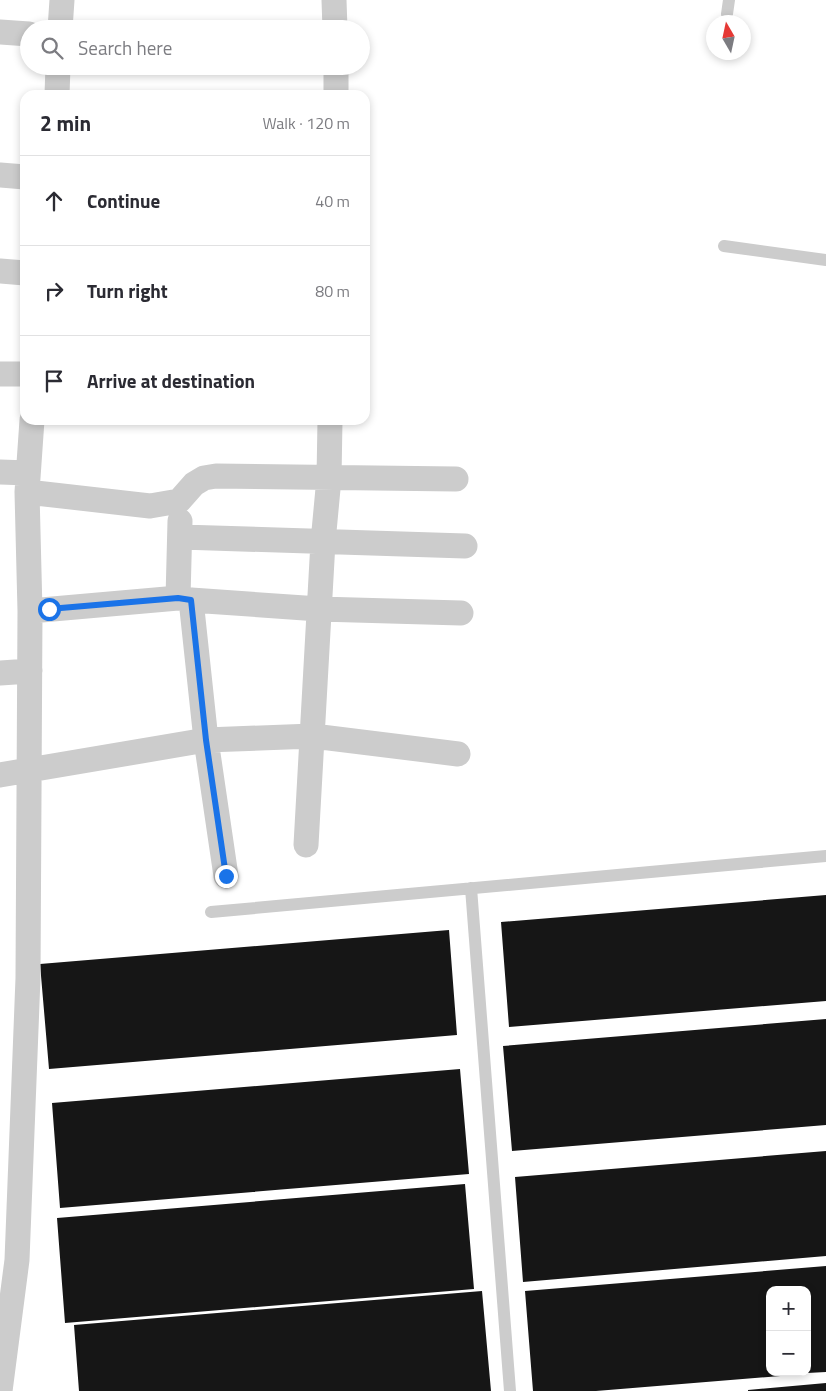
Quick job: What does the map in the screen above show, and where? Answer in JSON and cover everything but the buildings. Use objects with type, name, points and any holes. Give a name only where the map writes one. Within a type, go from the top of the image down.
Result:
[{"type":"street","points":[[61,20],[62,0]]},
{"type":"street","points":[[334,0],[335,20]]},
{"type":"street","points":[[0,32],[20,33]]},
{"type":"street","points":[[57,90],[58,75]]},
{"type":"street","points":[[336,75],[336,90]]},
{"type":"street","points":[[0,175],[20,177]]},
{"type":"street","points":[[0,271],[20,273]]},
{"type":"street","points":[[0,374],[20,374]]},
{"type":"street","points":[[0,1391],[18,1260],[30,930],[30,610],[27,482],[32,425]]},
{"type":"street","points":[[306,845],[323,542],[329,478],[330,425]]},
{"type":"street","points":[[0,472],[27,482],[150,506],[179,501],[194,484],[204,478],[216,476],[456,479]]},
{"type":"street","points":[[179,501],[185,599],[226,876]]},
{"type":"street","points":[[181,537],[464,546]]},
{"type":"street","points":[[30,610],[185,599],[319,609],[461,613]]},
{"type":"street","points":[[0,673],[30,671]]},
{"type":"street","points":[[0,775],[206,740],[313,736],[458,754]]},
{"type":"lane","points":[[727,14],[729,0]]},
{"type":"lane","points":[[724,246],[826,260]]},
{"type":"lane","points":[[211,912],[826,856]]},
{"type":"lane","points":[[471,888],[510,1391]]},
{"type":"route","points":[[49,609],[178,598],[191,600],[206,740],[226,876]]}]
